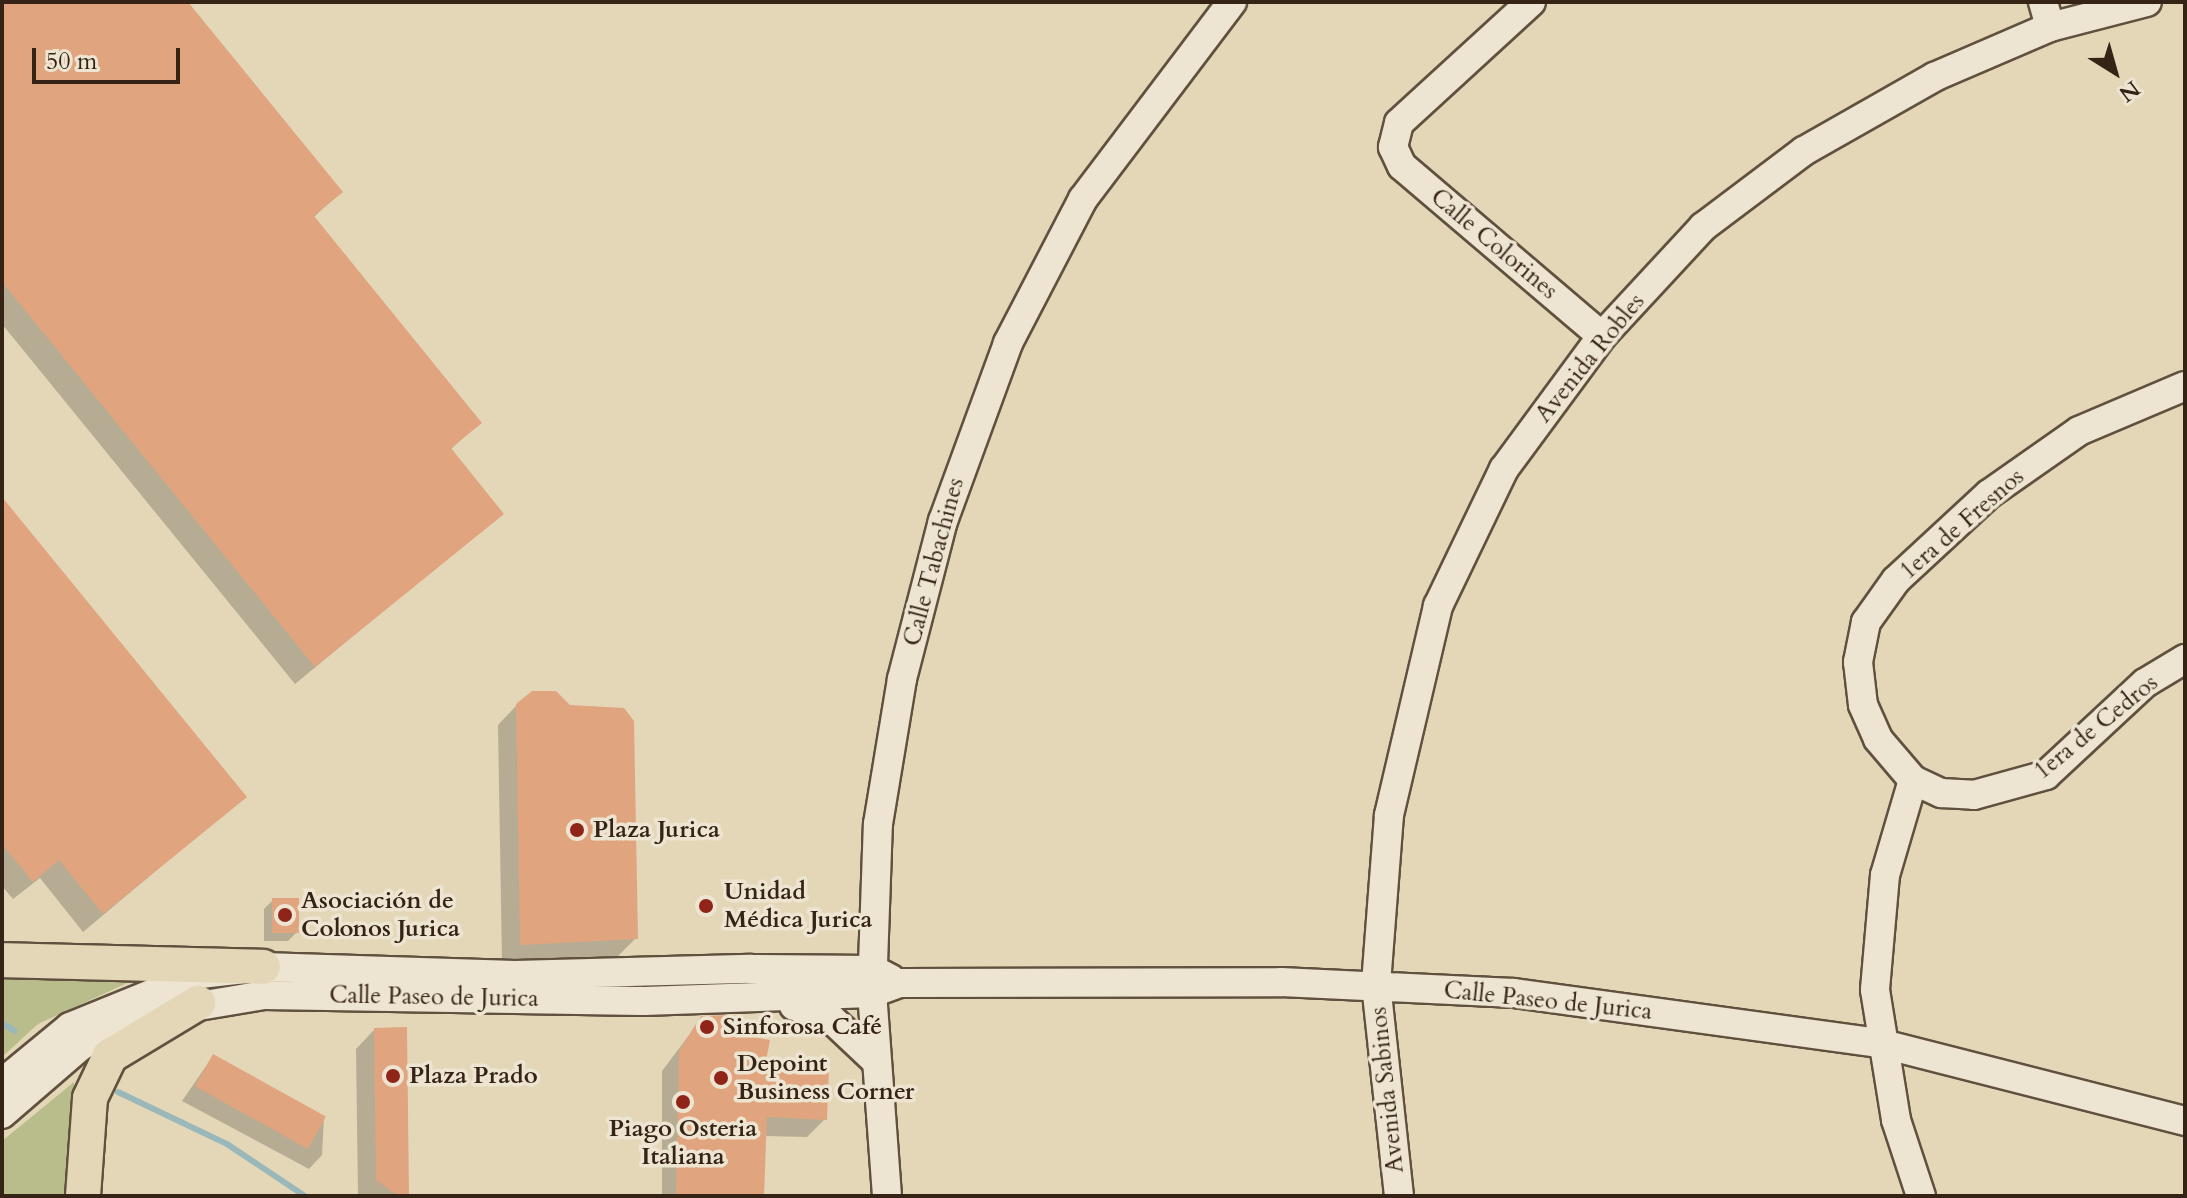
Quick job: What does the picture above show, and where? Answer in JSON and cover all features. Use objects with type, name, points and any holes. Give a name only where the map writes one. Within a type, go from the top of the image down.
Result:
[{"type":"main road","points":[[2,960],[263,967]]},
{"type":"main road","points":[[83,1196],[90,1098],[87,1043],[198,1003]]},
{"type":"street","name":"Calle Tabachines","points":[[887,1196],[877,1062],[882,982],[878,824],[902,679],[971,432],[1083,199],[1232,2]]},
{"type":"street","name":"Calle Colorines","points":[[1531,2],[1399,123],[1393,147],[1402,166],[1602,336]]},
{"type":"street","name":"Avenida Robles","points":[[1376,984],[1389,815],[1438,606],[1504,469],[1602,336],[1703,227],[1804,151],[2046,14],[2147,2]]},
{"type":"street","name":"1era de Fresnos","points":[[1913,780],[1878,739],[1863,705],[1858,662],[1866,622],[1896,580],[1989,494],[2079,431],[2185,386]]},
{"type":"street","name":"1era de Cedros","points":[[1913,780],[1941,793],[1974,795],[2046,775],[2145,683],[2185,659]]},
{"type":"street","points":[[1913,780],[1885,875],[1875,990],[1879,1043],[1921,1196]]},
{"type":"street","name":"Calle Paseo de Jurica","points":[[2,1083],[87,1043],[200,974],[263,967],[882,982],[1376,984],[1514,993],[1879,1043],[2185,1121]]},
{"type":"street","name":"Calle Paseo de Jurica","points":[[198,1003],[264,995],[734,996],[882,982]]},
{"type":"street","name":"Avenida Sabinos","points":[[1376,984],[1399,1196]]},
{"type":"street","points":[[734,996],[823,1011],[877,1062]]},
{"type":"street","name":"Calle Paseo de Jurica","points":[[2,1114],[33,1071]]},
{"type":"green space","points":[[2,967],[149,973],[38,1024],[2,1057]]},
{"type":"green space","points":[[74,1082],[73,1196],[2,1196],[2,1141]]},
{"type":"building","points":[[2,2],[188,2],[343,192],[314,216],[482,423],[451,448],[504,514],[315,667],[2,282]]},
{"type":"building","points":[[2,497],[247,797],[103,914],[59,860],[33,882],[2,844]]},
{"type":"building","name":"Plaza Jurica","points":[[532,691],[556,691],[570,705],[624,708],[634,721],[638,939],[520,945],[516,704]]},
{"type":"building","name":"Asociación de Colonos Jurica","points":[[272,898],[299,898],[299,933],[272,933]]},
{"type":"building","name":"Depoint Business Corner","points":[[701,1016],[741,1016],[744,1035],[770,1040],[765,1066],[829,1067],[827,1120],[767,1117],[764,1196],[676,1196],[679,1051]]},
{"type":"building","points":[[407,1027],[409,1196],[398,1196],[376,1180],[374,1028]]},
{"type":"building","points":[[213,1054],[326,1117],[308,1149],[195,1086]]},
{"type":"waterway","points":[[2,1023],[15,1031]]},
{"type":"waterway","points":[[118,1092],[227,1144],[305,1196]]},
{"type":"place","name":"Plaza Jurica","points":[[577,830]]},
{"type":"place","name":"Unidad Médica Jurica","points":[[706,906]]},
{"type":"place","name":"Asociación de Colonos Jurica","points":[[285,915]]},
{"type":"place","name":"Sinforosa Café","points":[[707,1027]]},
{"type":"place","name":"Plaza Prado","points":[[393,1076]]},
{"type":"place","name":"Depoint Business Corner","points":[[721,1078]]},
{"type":"place","name":"Piago Osteria Italiana","points":[[683,1102]]}]
